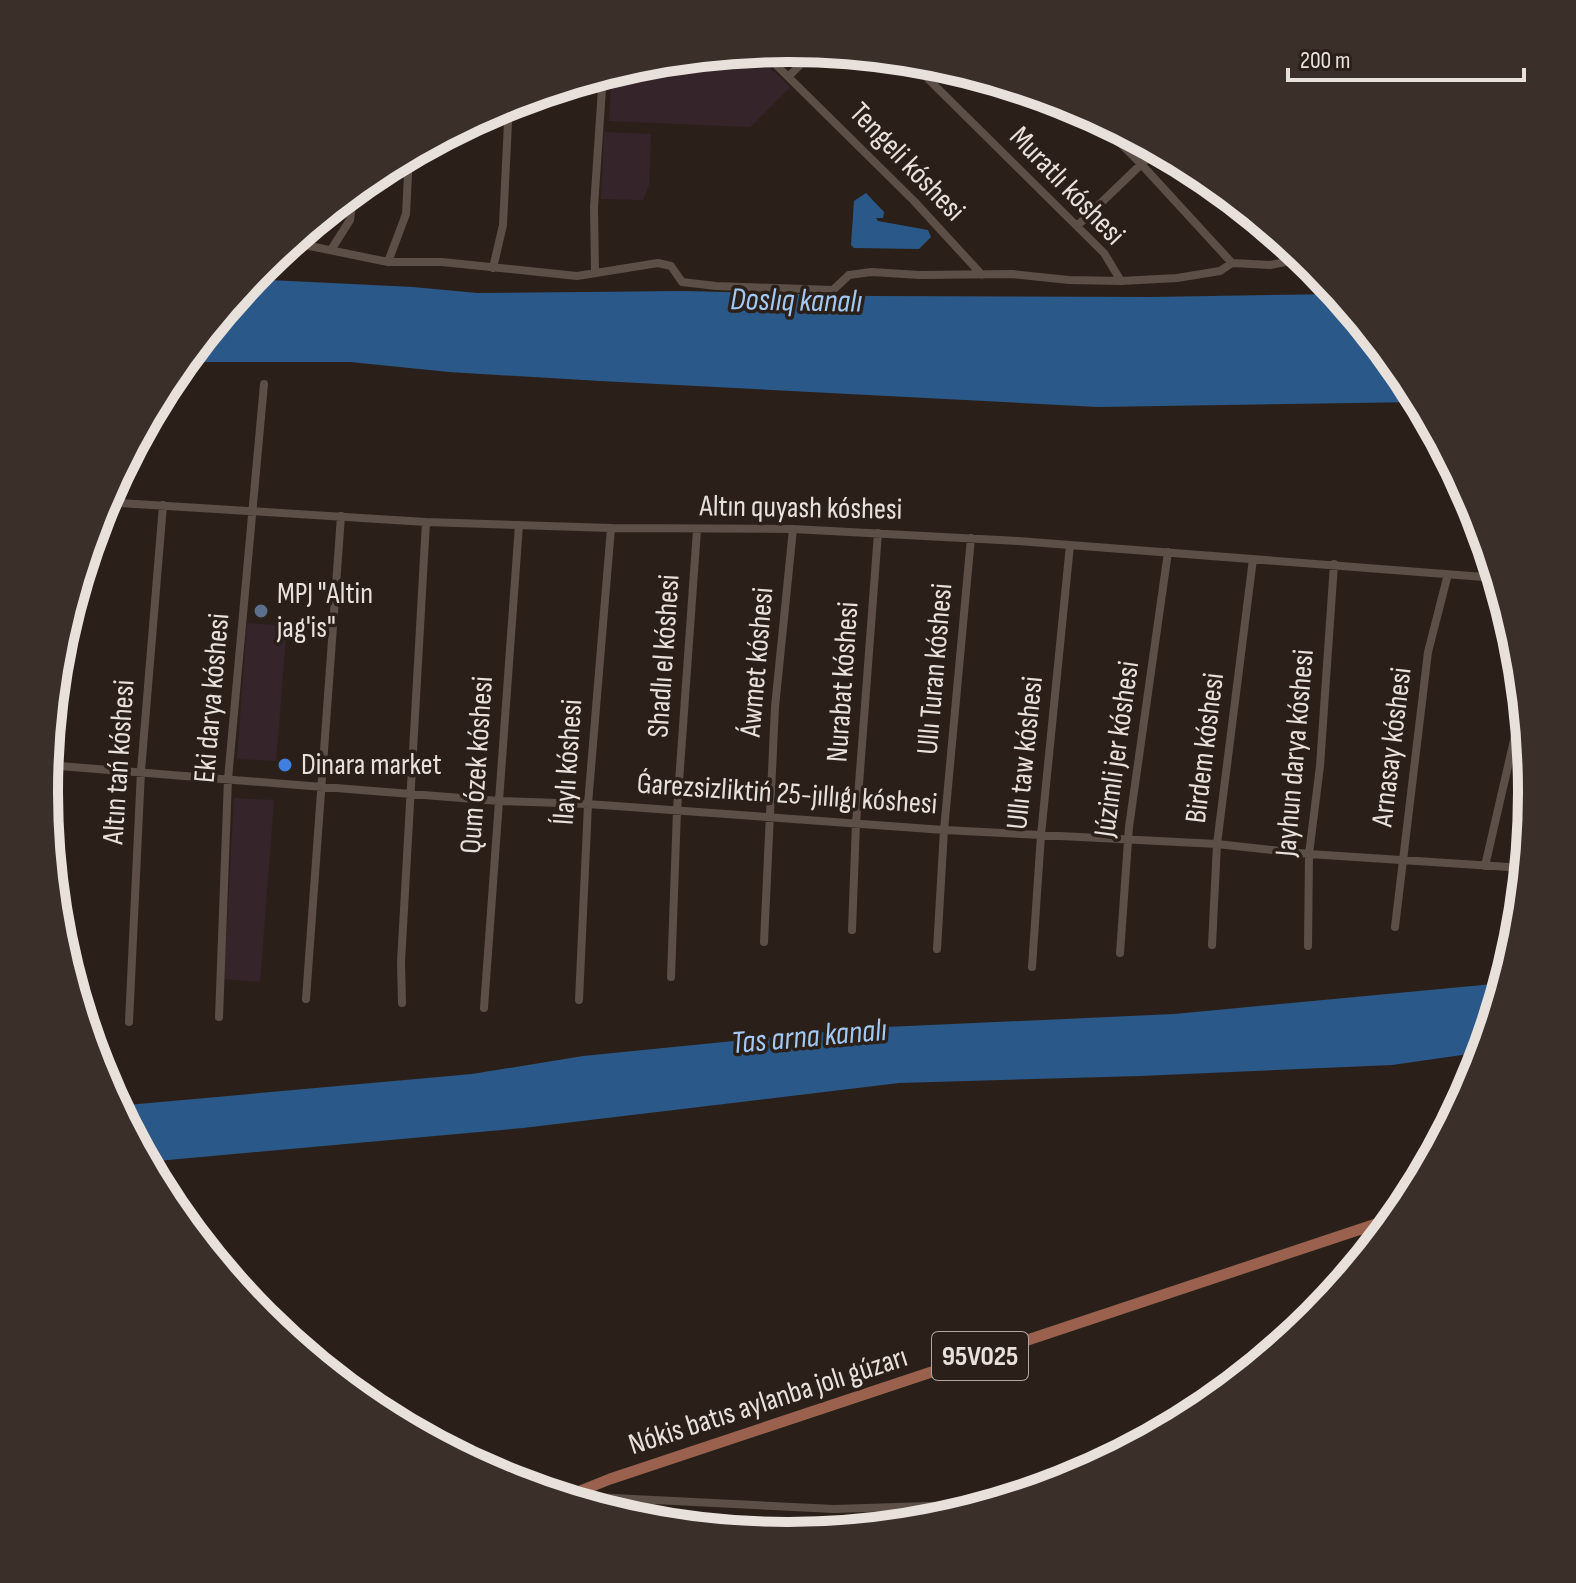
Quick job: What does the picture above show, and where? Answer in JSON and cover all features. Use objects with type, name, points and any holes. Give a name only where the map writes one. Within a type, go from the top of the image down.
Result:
[{"type":"main road","name":"Nókis batıs aylanba jolı gúzarı","points":[[580,1491],[1376,1224]]},
{"type":"street","name":"Tengeli kóshesi","points":[[774,62],[914,201],[982,275]]},
{"type":"street","points":[[789,76],[803,62]]},
{"type":"street","name":"Muratlı kóshesi","points":[[924,75],[1104,253],[1121,281]]},
{"type":"street","points":[[595,273],[594,207],[602,85]]},
{"type":"street","points":[[493,268],[503,225],[508,117]]},
{"type":"street","points":[[1117,140],[1232,263]]},
{"type":"street","points":[[1077,226],[1149,157]]},
{"type":"street","points":[[388,262],[406,214],[408,168]]},
{"type":"street","points":[[331,250],[350,220],[352,206]]},
{"type":"street","points":[[305,245],[388,262],[442,262],[577,276],[658,263],[671,266],[682,282],[833,290],[849,275],[871,272],[1012,274],[1121,281],[1177,278],[1220,271],[1232,263],[1270,265],[1289,261]]},
{"type":"street","name":"Eki darya kóshesi","points":[[219,1017],[228,779],[264,384]]},
{"type":"street","name":"Altın quyash kóshesi","points":[[118,503],[426,522],[697,530],[793,529],[971,538],[1485,577]]},
{"type":"street","name":"Altın tań kóshesi","points":[[129,1022],[141,771],[163,505]]},
{"type":"street","points":[[306,999],[341,516]]},
{"type":"street","points":[[402,1003],[401,962],[426,522]]},
{"type":"street","name":"Qum ózek kóshesi","points":[[484,1008],[519,525]]},
{"type":"street","name":"Ílaylı kóshesi","points":[[579,1000],[588,804],[611,528]]},
{"type":"street","name":"Áwmet kóshesi","points":[[764,942],[775,707],[793,529]]},
{"type":"street","name":"Shadlı el kóshesi","points":[[671,977],[677,810],[697,530]]},
{"type":"street","name":"Nurabat kóshesi","points":[[852,930],[856,824],[878,533]]},
{"type":"street","name":"Ullı Turan kóshesi","points":[[937,949],[944,830],[971,538]]},
{"type":"street","name":"Ullı taw kóshesi","points":[[1032,967],[1041,835],[1070,545]]},
{"type":"street","name":"Júzimli jer kóshesi","points":[[1120,953],[1128,838],[1168,552]]},
{"type":"street","name":"Birdem kóshesi","points":[[1212,945],[1217,844],[1253,559]]},
{"type":"street","name":"Jayhun darya kóshesi","points":[[1308,946],[1309,854],[1320,766],[1334,564]]},
{"type":"street","name":"Arnasay kóshesi","points":[[1395,927],[1428,652],[1448,574]]},
{"type":"street","points":[[1485,866],[1515,735]]},
{"type":"street","name":"Ǵarezsizliktiń 25-jıllıǵı kóshesi","points":[[59,766],[499,801],[588,804],[944,830],[1128,838],[1514,867]]},
{"type":"street","points":[[608,1499],[834,1509],[936,1506]]},
{"type":"shaded area","points":[[765,62],[790,87],[750,127],[609,121],[611,83],[646,76],[693,68]]},
{"type":"shaded area","points":[[604,132],[651,134],[649,185],[643,200],[601,199]]},
{"type":"shaded area","points":[[247,623],[287,626],[276,761],[237,759]]},
{"type":"shaded area","points":[[234,798],[274,800],[260,982],[224,979]]},
{"type":"water","points":[[866,193],[884,212],[883,218],[876,218],[878,221],[928,230],[931,237],[919,249],[854,248],[851,245],[854,201]]},
{"type":"water","name":"Doslıq kanalı","points":[[267,280],[477,293],[685,291],[871,296],[1151,297],[1322,294],[1367,347],[1405,402],[1098,407],[449,372],[350,362],[198,362]]},
{"type":"water","name":"Tas arna kanalı","points":[[1492,984],[1468,1054],[1392,1065],[899,1083],[523,1128],[159,1161],[129,1105],[472,1074],[583,1056],[864,1028],[1174,1014]]},
{"type":"place","name":"MPJ \"Altin jag'is\"","points":[[261,611]]},
{"type":"place","name":"Dinara market","points":[[285,765]]}]
